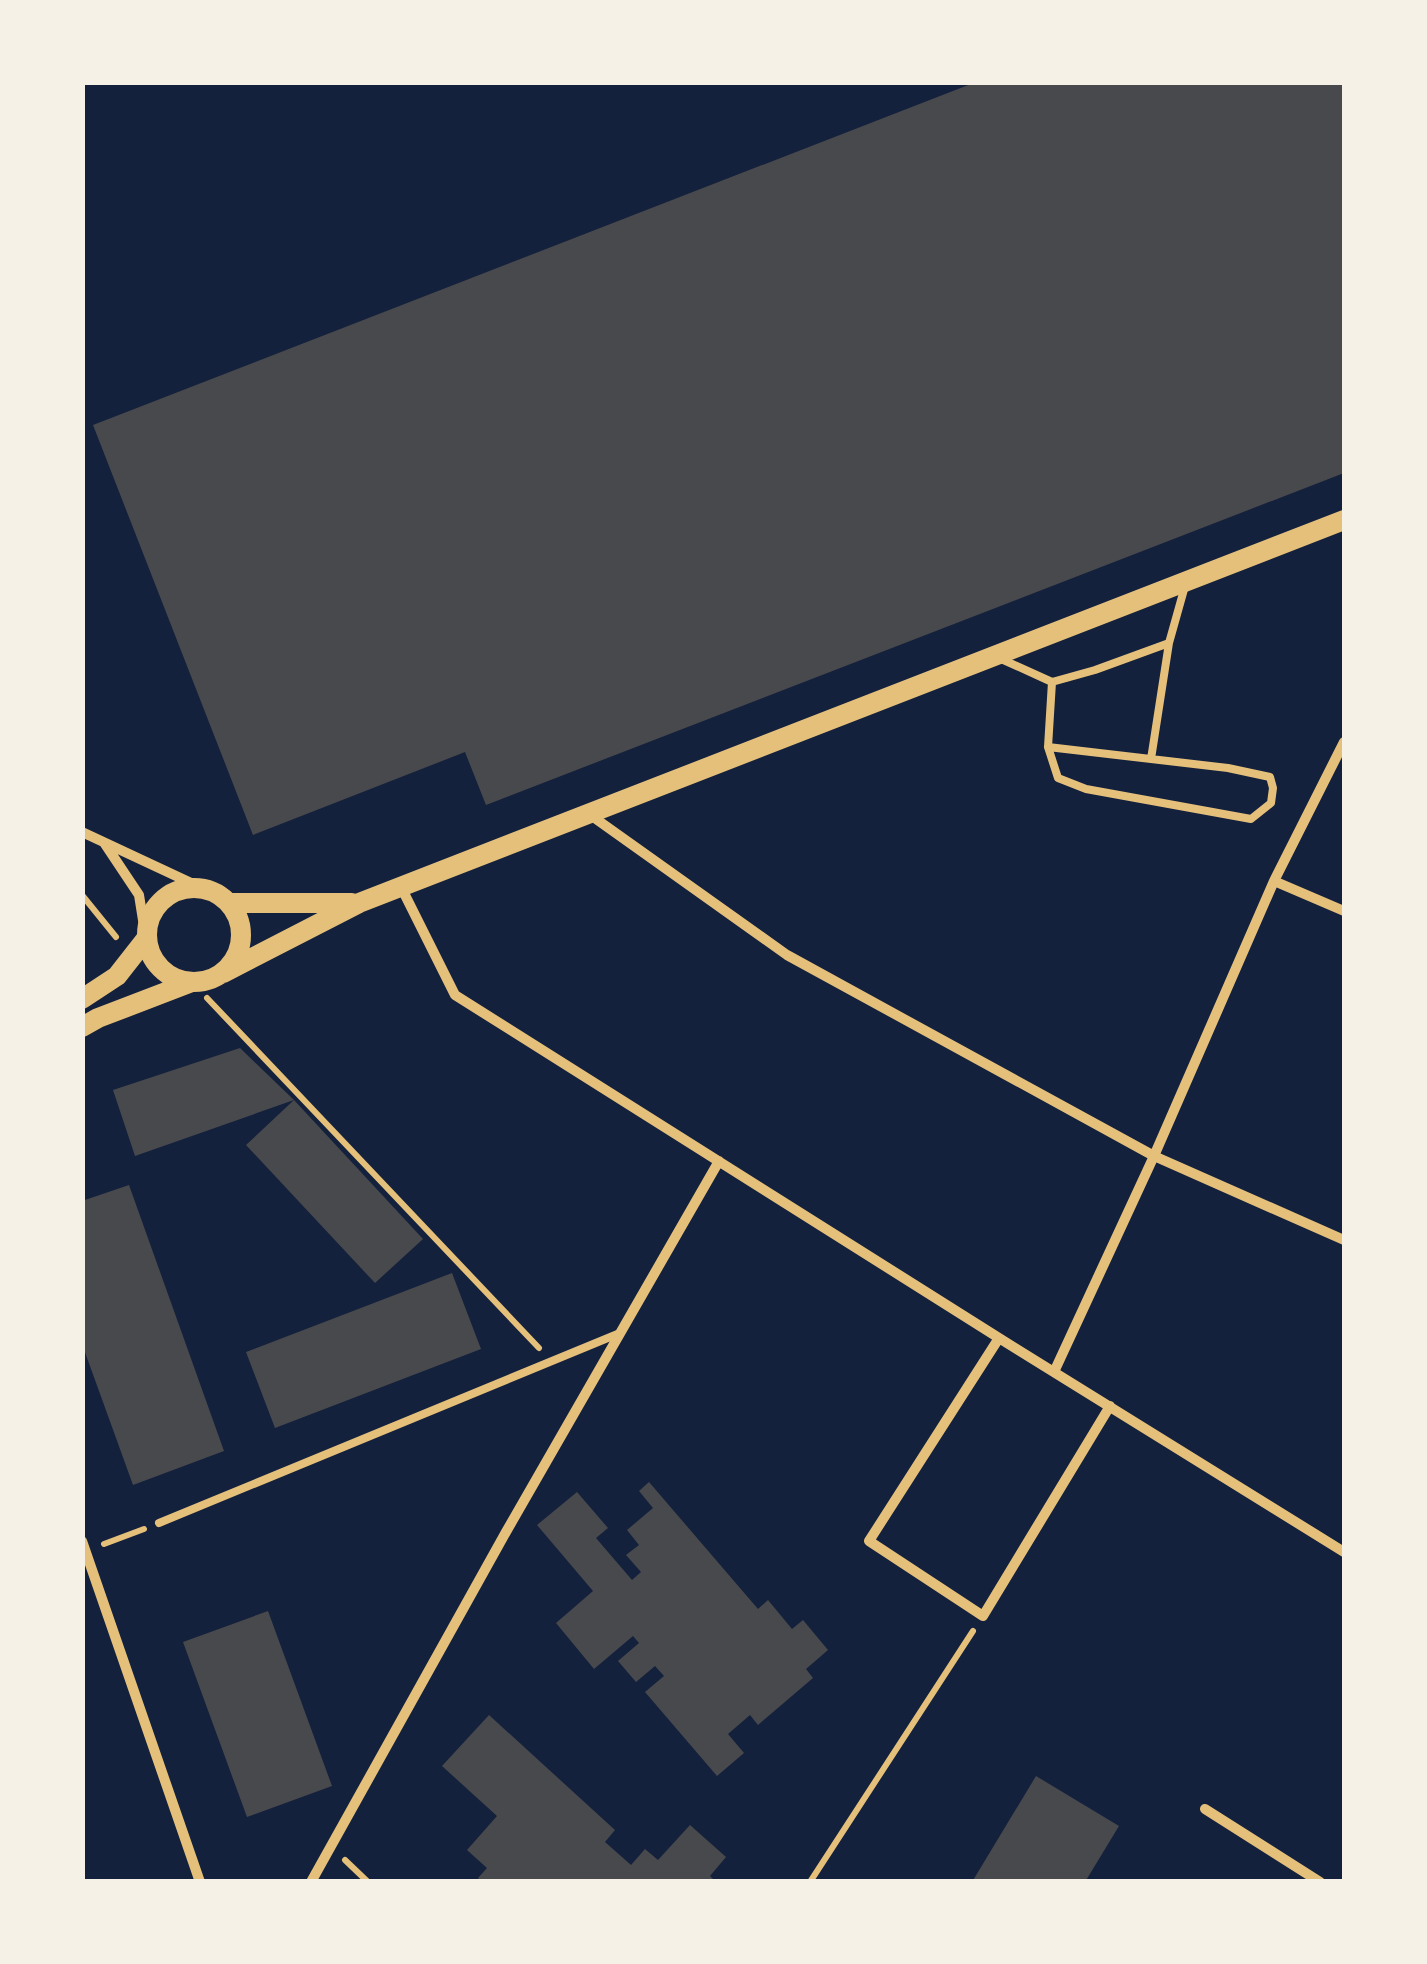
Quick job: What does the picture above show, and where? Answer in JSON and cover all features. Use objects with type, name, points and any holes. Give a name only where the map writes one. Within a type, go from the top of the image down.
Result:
[{"type":"main road","points":[[223,973],[237,956],[241,942],[237,915],[229,903],[204,889],[179,890],[157,905],[150,916],[146,938],[158,967],[179,981],[208,981],[359,903],[1344,520]]},
{"type":"main road","points":[[229,903],[359,903]]},
{"type":"main road","points":[[82,999],[117,976],[146,938]]},
{"type":"main road","points":[[82,1026],[192,982]]},
{"type":"street","points":[[1054,1372],[1154,1156],[1274,880],[1344,742]]},
{"type":"street","points":[[588,814],[786,956],[1154,1156],[1344,1240]]},
{"type":"street","points":[[82,832],[204,889]]},
{"type":"street","points":[[105,843],[139,895],[146,938]]},
{"type":"street","points":[[1274,880],[1344,911]]},
{"type":"street","points":[[401,887],[454,995],[1344,1552]]},
{"type":"street","points":[[311,1882],[719,1161]]},
{"type":"street","points":[[999,1338],[869,1542],[983,1616],[1110,1406]]},
{"type":"street","points":[[84,1546],[200,1882]]},
{"type":"street","points":[[1205,1808],[1320,1882]]},
{"type":"lane","points":[[1150,758],[1169,643],[1187,581]]},
{"type":"lane","points":[[995,656],[1052,682],[1169,643]]},
{"type":"lane","points":[[1048,747],[1270,776],[1271,803],[1251,819],[1086,789],[1058,778],[1048,747],[1052,682]]},
{"type":"lane","points":[[159,1523],[620,1333]]},
{"type":"path","points":[[82,895],[116,938]]},
{"type":"path","points":[[192,982],[552,1362]]},
{"type":"path","points":[[84,1546],[159,1523]]},
{"type":"path","points":[[810,1882],[983,1616]]},
{"type":"building","points":[[976,82],[1344,82],[1344,473],[486,805],[465,752],[253,835],[93,425]]},
{"type":"building","points":[[240,1048],[294,1100],[135,1156],[113,1090]]},
{"type":"building","points":[[294,1100],[423,1239],[375,1283],[246,1145]]},
{"type":"building","points":[[129,1185],[224,1451],[133,1485],[82,1344],[82,1201]]},
{"type":"building","points":[[452,1273],[481,1349],[275,1428],[246,1352]]},
{"type":"building","points":[[649,1482],[758,1609],[768,1600],[792,1629],[803,1620],[828,1650],[806,1669],[813,1678],[758,1725],[750,1715],[728,1734],[744,1753],[717,1776],[645,1692],[664,1676],[655,1666],[636,1682],[618,1661],[639,1643],[633,1636],[594,1669],[556,1623],[593,1591],[537,1525],[577,1492],[608,1528],[596,1538],[632,1580],[641,1572],[626,1555],[639,1545],[627,1530],[653,1508],[639,1491]]},
{"type":"building","points":[[268,1611],[332,1786],[247,1817],[183,1642]]},
{"type":"building","points":[[489,1715],[615,1830],[605,1842],[631,1865],[645,1849],[658,1860],[690,1825],[726,1857],[710,1876],[716,1882],[482,1882],[478,1878],[487,1868],[467,1850],[497,1816],[442,1766]]},
{"type":"building","points":[[1036,1776],[1119,1826],[1085,1882],[972,1882]]}]
